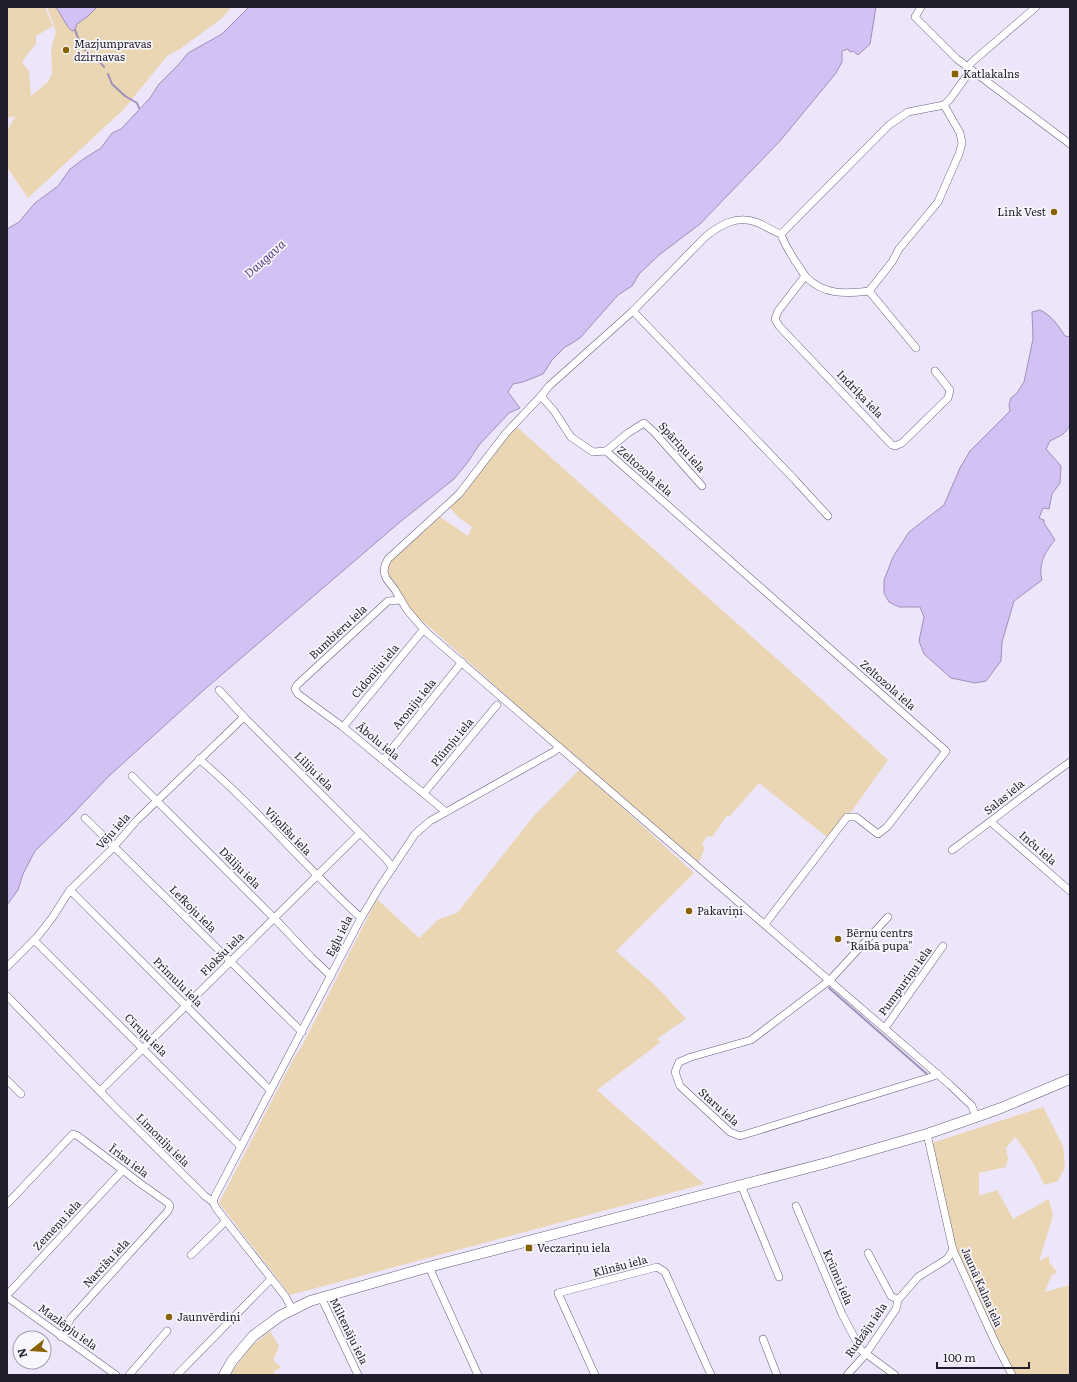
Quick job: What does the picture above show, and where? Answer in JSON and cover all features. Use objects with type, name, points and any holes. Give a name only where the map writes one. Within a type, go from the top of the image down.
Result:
[{"type":"main road","points":[[224,1375],[232,1361],[253,1336],[292,1309],[321,1297],[429,1267],[830,1162],[927,1134],[1001,1108],[1070,1079]]},
{"type":"street","points":[[921,7],[916,17],[957,59],[1070,144]]},
{"type":"street","points":[[781,234],[823,190],[897,118],[913,110],[933,108],[944,104],[950,99],[970,69],[972,62],[1036,7]]},
{"type":"street","points":[[944,104],[960,133],[962,143],[959,154],[938,202],[899,249],[892,262],[869,291],[850,294],[831,292],[815,284],[805,276],[784,243],[781,234],[748,219],[733,220],[717,228],[688,253],[633,311],[556,378],[506,433],[459,494],[394,553],[385,564],[384,572],[386,578],[413,619],[938,1074],[972,1106],[976,1117]]},
{"type":"street","name":"Indriķa iela","points":[[805,276],[778,311],[775,319],[785,333],[892,445],[895,446],[902,443],[948,398],[950,390],[935,371]]},
{"type":"street","points":[[869,291],[916,348]]},
{"type":"street","points":[[633,311],[828,516]]},
{"type":"street","points":[[541,396],[554,411],[572,437],[593,452],[606,451]]},
{"type":"street","name":"Spāriņu iela","points":[[606,451],[628,433],[644,424],[654,432],[702,486]]},
{"type":"street","name":"Zeltozola iela","points":[[606,451],[946,751],[888,827],[878,834],[856,817],[847,817],[765,924]]},
{"type":"street","name":"Bumbieru iela","points":[[295,689],[297,685],[388,601],[401,600]]},
{"type":"street","name":"Cidoniju iela","points":[[343,727],[424,629]]},
{"type":"street","name":"Aroniju iela","points":[[383,760],[462,662]]},
{"type":"street","name":"Ābolu iela","points":[[295,689],[298,694],[343,727],[446,812]]},
{"type":"street","name":"Liliju iela","points":[[219,690],[244,717],[386,858],[393,868]]},
{"type":"street","name":"Plūmju iela","points":[[424,793],[497,705]]},
{"type":"street","name":"Vēju iela","points":[[7,967],[34,940],[52,918],[70,890],[114,847],[136,820],[244,717]]},
{"type":"street","name":"Egļu iela","points":[[213,1202],[270,1090],[361,918],[379,888],[421,828],[430,821],[555,751],[559,747]]},
{"type":"street","name":"Vijolīšu iela","points":[[199,759],[221,777],[317,876],[361,918]]},
{"type":"street","name":"Salas iela","points":[[952,850],[991,822],[1029,791],[1070,762]]},
{"type":"street","name":"Dāliju iela","points":[[132,776],[331,976]]},
{"type":"street","name":"Lefkoju iela","points":[[85,818],[302,1032]]},
{"type":"street","name":"Inču iela","points":[[991,822],[1070,891]]},
{"type":"street","name":"Flokšu iela","points":[[100,1091],[360,833]]},
{"type":"street","name":"Prīmulu iela","points":[[70,890],[270,1090]]},
{"type":"street","points":[[830,980],[888,917]]},
{"type":"street","name":"Cīruļu iela","points":[[34,940],[241,1147]]},
{"type":"street","name":"Pumpuriņu iela","points":[[885,1028],[943,946]]},
{"type":"street","name":"Staru iela","points":[[830,980],[751,1040],[690,1057],[679,1062],[675,1072],[680,1086],[730,1132],[740,1136],[931,1078],[938,1074]]},
{"type":"street","name":"Limoniju iela","points":[[7,996],[100,1091],[205,1196],[213,1202],[216,1208],[285,1296],[292,1309]]},
{"type":"street","points":[[7,1080],[22,1094]]},
{"type":"street","name":"Īrisu iela","points":[[7,1204],[73,1134],[78,1136],[170,1206]]},
{"type":"street","name":"Jaunā Kalna iela","points":[[927,1134],[953,1250],[996,1344],[1012,1375]]},
{"type":"street","name":"Zemeņu iela","points":[[7,1296],[123,1170]]},
{"type":"street","points":[[741,1185],[779,1277]]},
{"type":"street","name":"Narcišu iela","points":[[61,1337],[70,1318],[168,1211],[170,1206]]},
{"type":"street","name":"Krūmu iela","points":[[796,1206],[842,1314],[860,1350],[865,1355]]},
{"type":"street","points":[[191,1254],[226,1221]]},
{"type":"street","name":"Rudzāju iela","points":[[847,1375],[865,1355],[896,1309],[898,1300],[918,1277],[947,1259],[953,1250]]},
{"type":"street","points":[[868,1253],[891,1296],[898,1300]]},
{"type":"street","points":[[429,1267],[478,1375]]},
{"type":"street","name":"Klinšu iela","points":[[595,1375],[558,1293],[657,1268],[665,1272],[711,1375]]},
{"type":"street","points":[[177,1375],[271,1279]]},
{"type":"street","name":"Mazlēpju iela","points":[[7,1296],[61,1337],[116,1375]]},
{"type":"street","name":"Miltenāju iela","points":[[321,1297],[358,1375]]},
{"type":"street","points":[[129,1375],[167,1331]]},
{"type":"street","points":[[763,1339],[777,1375]]},
{"type":"street","points":[[865,1355],[872,1358],[895,1375]]},
{"type":"shaded area","points":[[7,7],[45,7],[53,26],[36,36],[36,44],[23,60],[23,64],[29,71],[31,96],[48,82],[52,73],[51,50],[56,31],[47,7],[232,7],[221,19],[180,49],[168,55],[124,109],[28,198],[7,167],[7,132],[15,116],[7,118]]},
{"type":"shaded area","points":[[514,427],[518,428],[888,760],[851,812],[827,837],[759,783],[729,817],[727,815],[713,836],[706,837],[702,844],[705,847],[699,862],[697,862],[414,614],[389,577],[388,566],[392,558],[439,516],[468,536],[472,527],[459,518],[449,507]]},
{"type":"shaded area","points":[[581,768],[694,873],[616,951],[658,988],[686,1019],[657,1039],[661,1042],[597,1090],[704,1184],[290,1295],[219,1203],[294,1058],[302,1046],[377,899],[419,938],[439,919],[457,913],[533,817]]},
{"type":"shaded area","points":[[1043,1107],[1063,1146],[1065,1167],[1058,1181],[1044,1185],[1031,1160],[1015,1137],[1006,1148],[1008,1159],[1006,1167],[979,1173],[979,1196],[997,1190],[1013,1219],[1049,1199],[1053,1216],[1039,1261],[1049,1256],[1049,1262],[1057,1272],[1051,1276],[1045,1292],[1070,1285],[1070,1375],[1015,1375],[964,1269],[952,1234],[932,1143]]},
{"type":"shaded area","points":[[270,1331],[279,1346],[273,1360],[281,1367],[274,1372],[274,1375],[230,1375],[249,1348]]},
{"type":"water","points":[[56,7],[97,7],[77,24],[75,30],[72,31]]},
{"type":"water","name":"Daugava","points":[[249,7],[876,7],[870,44],[858,55],[853,51],[850,52],[848,49],[842,51],[842,62],[836,73],[780,141],[700,224],[659,255],[639,274],[632,286],[618,295],[580,338],[564,348],[552,360],[543,374],[523,382],[513,384],[508,392],[520,408],[509,413],[479,445],[468,462],[454,479],[400,522],[205,689],[109,776],[35,851],[23,874],[18,890],[7,905],[7,229],[19,222],[35,203],[58,186],[70,169],[101,148],[112,133],[121,129],[150,98],[159,84],[188,53],[222,34]]},
{"type":"water","points":[[1040,310],[1051,318],[1065,336],[1070,337],[1070,424],[1064,433],[1050,441],[1046,449],[1061,466],[1060,483],[1052,494],[1049,509],[1043,508],[1039,518],[1044,520],[1044,523],[1055,540],[1043,558],[1041,569],[1042,580],[1014,601],[1002,642],[1001,661],[986,681],[975,683],[951,678],[924,654],[919,641],[924,617],[920,607],[899,607],[889,602],[884,593],[884,580],[893,557],[909,532],[944,505],[960,468],[970,451],[1010,411],[1009,405],[1011,398],[1017,393],[1024,382],[1033,339],[1032,312]]},
{"type":"waterway","points":[[75,30],[82,47],[104,67]]},
{"type":"waterway","points":[[108,74],[112,84],[125,96],[137,103],[139,108]]},
{"type":"waterway","points":[[829,988],[928,1075]]},
{"type":"place","name":"Mazjumpravas dzirnavas","points":[[66,50]]},
{"type":"place","name":"Katlakalns","points":[[955,74]]},
{"type":"place","name":"Link Vest","points":[[1054,212]]},
{"type":"place","name":"Pakaviņi","points":[[689,911]]},
{"type":"place","name":"Bērnu centrs \"Raibā pupa\"","points":[[838,939]]},
{"type":"place","name":"Veczariņu iela","points":[[529,1248]]},
{"type":"place","name":"Jaunvērdiņi","points":[[169,1317]]}]
